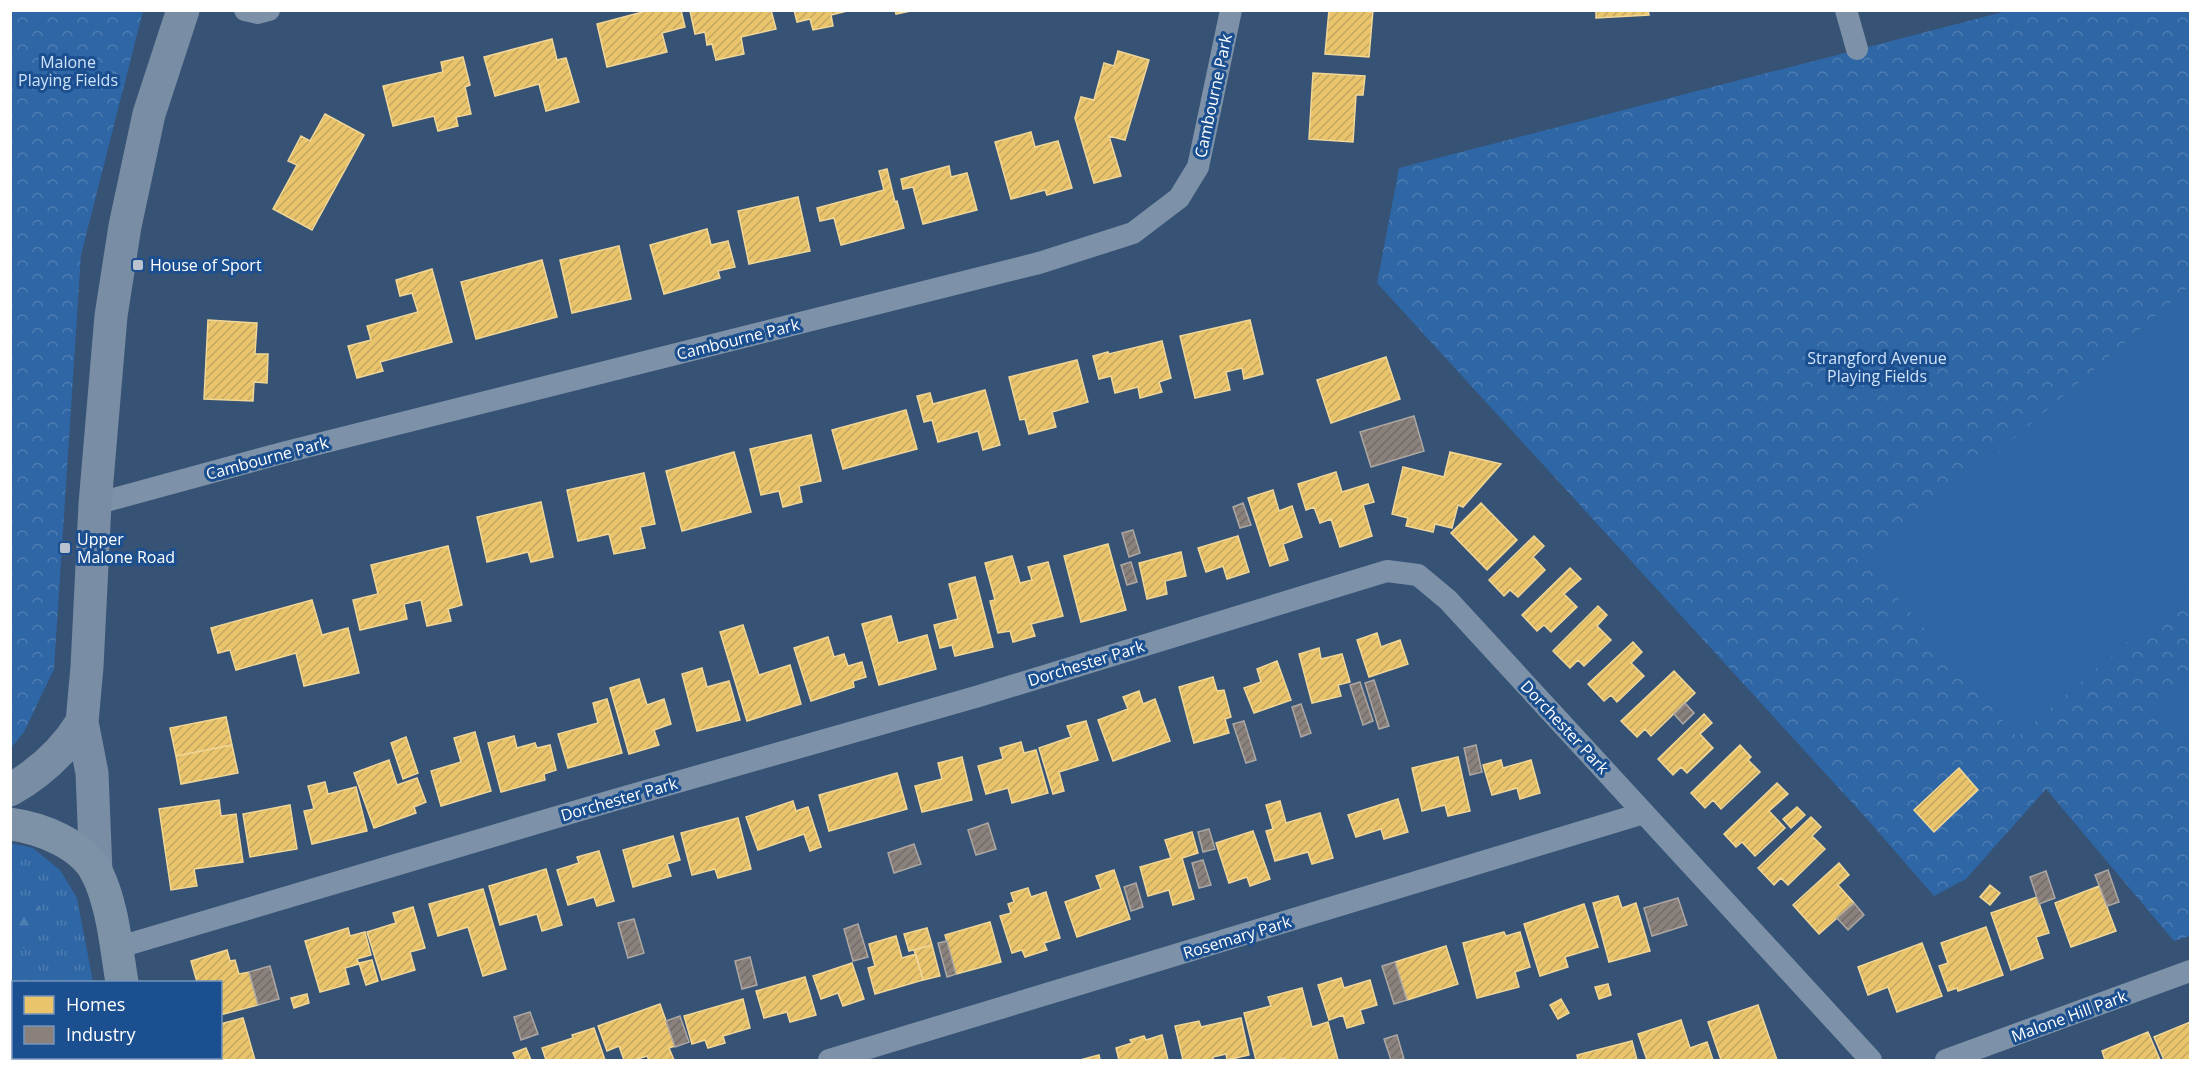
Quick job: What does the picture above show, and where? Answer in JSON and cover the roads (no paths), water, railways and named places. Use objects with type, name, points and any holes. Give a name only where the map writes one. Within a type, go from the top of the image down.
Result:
[{"type":"highway","points":[[10,824],[27,826],[51,834],[77,851],[96,872],[109,909],[122,981]]},
{"type":"main road","points":[[96,872],[92,773],[82,722],[95,504],[111,316],[125,226],[149,114],[183,10]]},
{"type":"main road","points":[[10,790],[30,779],[49,763],[71,739],[82,722]]},
{"type":"street","points":[[245,10],[258,13],[269,10]]},
{"type":"street","name":"Cambourne Park","points":[[95,504],[286,452],[1039,263],[1133,233],[1179,198],[1198,167],[1231,10]]},
{"type":"street","points":[[1846,10],[1857,49]]},
{"type":"street","name":"Dorchester Park","points":[[116,948],[611,801],[979,696],[1387,571],[1418,575],[1448,600],[1871,1060]]},
{"type":"street","name":"Rosemary Park","points":[[829,1060],[1644,813]]},
{"type":"street","name":"Malone Hill Park","points":[[1946,1060],[2190,970]]},
{"type":"place","name":"House of Sport","points":[[138,265]]},
{"type":"place","name":"Upper Malone Road","points":[[65,548]]},
{"type":"park label","name":"Malone Playing Fields","points":[[68,71]]},
{"type":"park label","name":"Strangford Avenue Playing Fields","points":[[1877,367]]}]
